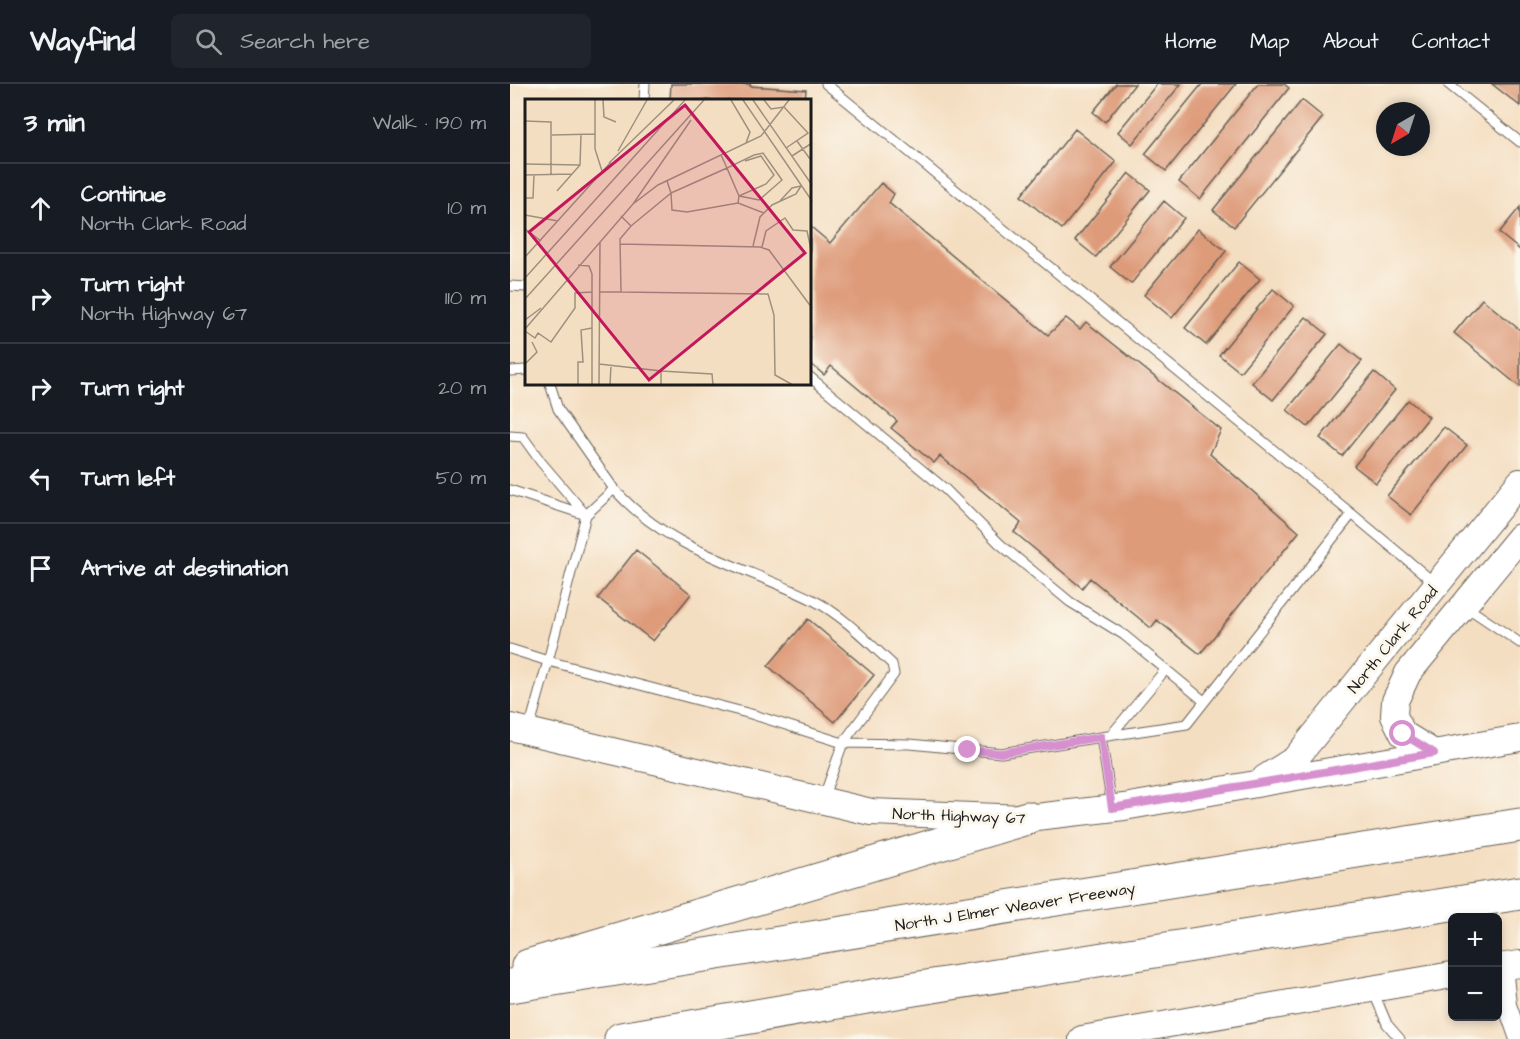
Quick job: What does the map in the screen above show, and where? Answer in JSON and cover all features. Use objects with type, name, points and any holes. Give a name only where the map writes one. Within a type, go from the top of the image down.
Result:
[{"type":"highway","points":[[510,972],[1027,818]]},
{"type":"highway","name":"North J Elmer Weaver Freeway","points":[[510,986],[1520,825]]},
{"type":"highway","points":[[621,1039],[926,987],[1520,893]]},
{"type":"main road","name":"North Clark Road","points":[[1255,785],[1295,759],[1520,482]]},
{"type":"main road","points":[[1434,753],[1403,734],[1394,717],[1395,701],[1408,673],[1520,537]]},
{"type":"main road","points":[[1437,584],[1464,605]]},
{"type":"main road","name":"North Highway 67","points":[[519,729],[871,812],[1027,818],[1112,808],[1255,785],[1520,738]]},
{"type":"main road","points":[[1083,1039],[1448,976]]},
{"type":"street","points":[[1507,965],[1507,1005],[1519,1039]]},
{"type":"lane","points":[[644,99],[645,84]]},
{"type":"lane","points":[[826,84],[1437,584]]},
{"type":"lane","points":[[1448,84],[1520,142]]},
{"type":"lane","points":[[510,286],[525,287]]},
{"type":"lane","points":[[510,371],[525,370]]},
{"type":"lane","points":[[812,379],[945,489],[1016,558],[1070,602],[1124,635],[1204,701]]},
{"type":"lane","points":[[551,386],[558,410],[614,489],[648,521],[701,554],[772,582],[833,612],[892,664],[894,674],[888,684],[843,743],[822,801]]},
{"type":"lane","points":[[510,436],[523,437],[586,515]]},
{"type":"lane","points":[[519,729],[548,661],[586,515],[614,489]]},
{"type":"lane","points":[[510,490],[586,515]]},
{"type":"lane","points":[[510,649],[751,714],[843,743],[910,744],[1001,753],[1187,724],[1352,514]]},
{"type":"lane","points":[[1464,605],[1520,643]]},
{"type":"lane","points":[[1112,808],[1106,736],[1166,669]]},
{"type":"lane","points":[[1372,989],[1387,1024],[1400,1039]]},
{"type":"building","points":[[671,84],[750,84],[750,86],[806,90],[805,99],[670,99]]},
{"type":"building","points":[[1116,84],[1135,84],[1105,122],[1093,112]]},
{"type":"building","points":[[1157,84],[1181,84],[1132,144],[1118,132]]},
{"type":"building","points":[[1202,84],[1236,84],[1166,171],[1145,154]]},
{"type":"building","points":[[1258,84],[1284,84],[1289,88],[1200,199],[1179,182]]},
{"type":"building","points":[[1492,84],[1520,84],[1520,106]]},
{"type":"building","points":[[1302,100],[1323,117],[1234,227],[1213,210]]},
{"type":"building","points":[[1075,129],[1116,162],[1062,229],[1021,196]]},
{"type":"building","points":[[1129,173],[1150,190],[1096,257],[1075,240]]},
{"type":"building","points":[[881,183],[894,194],[889,203],[1048,335],[1066,318],[1080,329],[1086,322],[1221,430],[1210,454],[1299,532],[1200,654],[1157,620],[1151,628],[1090,578],[1082,588],[1014,532],[1021,523],[940,456],[934,463],[891,428],[897,421],[831,366],[824,375],[812,365],[812,228],[830,243]]},
{"type":"building","points":[[1164,201],[1184,218],[1131,284],[1110,267]]},
{"type":"building","points":[[1520,207],[1520,250],[1499,233]]},
{"type":"building","points":[[1198,229],[1226,251],[1172,318],[1144,295]]},
{"type":"building","points":[[1239,262],[1260,279],[1206,345],[1185,328]]},
{"type":"building","points":[[1273,289],[1294,306],[1240,372],[1219,355]]},
{"type":"building","points":[[1482,299],[1520,330],[1520,387],[1454,333]]},
{"type":"building","points":[[1306,317],[1327,334],[1273,400],[1252,383]]},
{"type":"building","points":[[1341,344],[1362,361],[1308,427],[1287,410]]},
{"type":"building","points":[[1374,372],[1395,390],[1342,456],[1320,438]]},
{"type":"building","points":[[1408,400],[1429,417],[1376,483],[1354,466]]},
{"type":"building","points":[[1444,427],[1467,445],[1411,515],[1387,496]]},
{"type":"building","points":[[636,550],[691,594],[653,641],[598,598]]},
{"type":"building","points":[[808,619],[874,675],[835,722],[768,666]]},
{"type":"route","points":[[968,750],[1001,753],[1101,737],[1112,808],[1434,753],[1403,734]]}]
